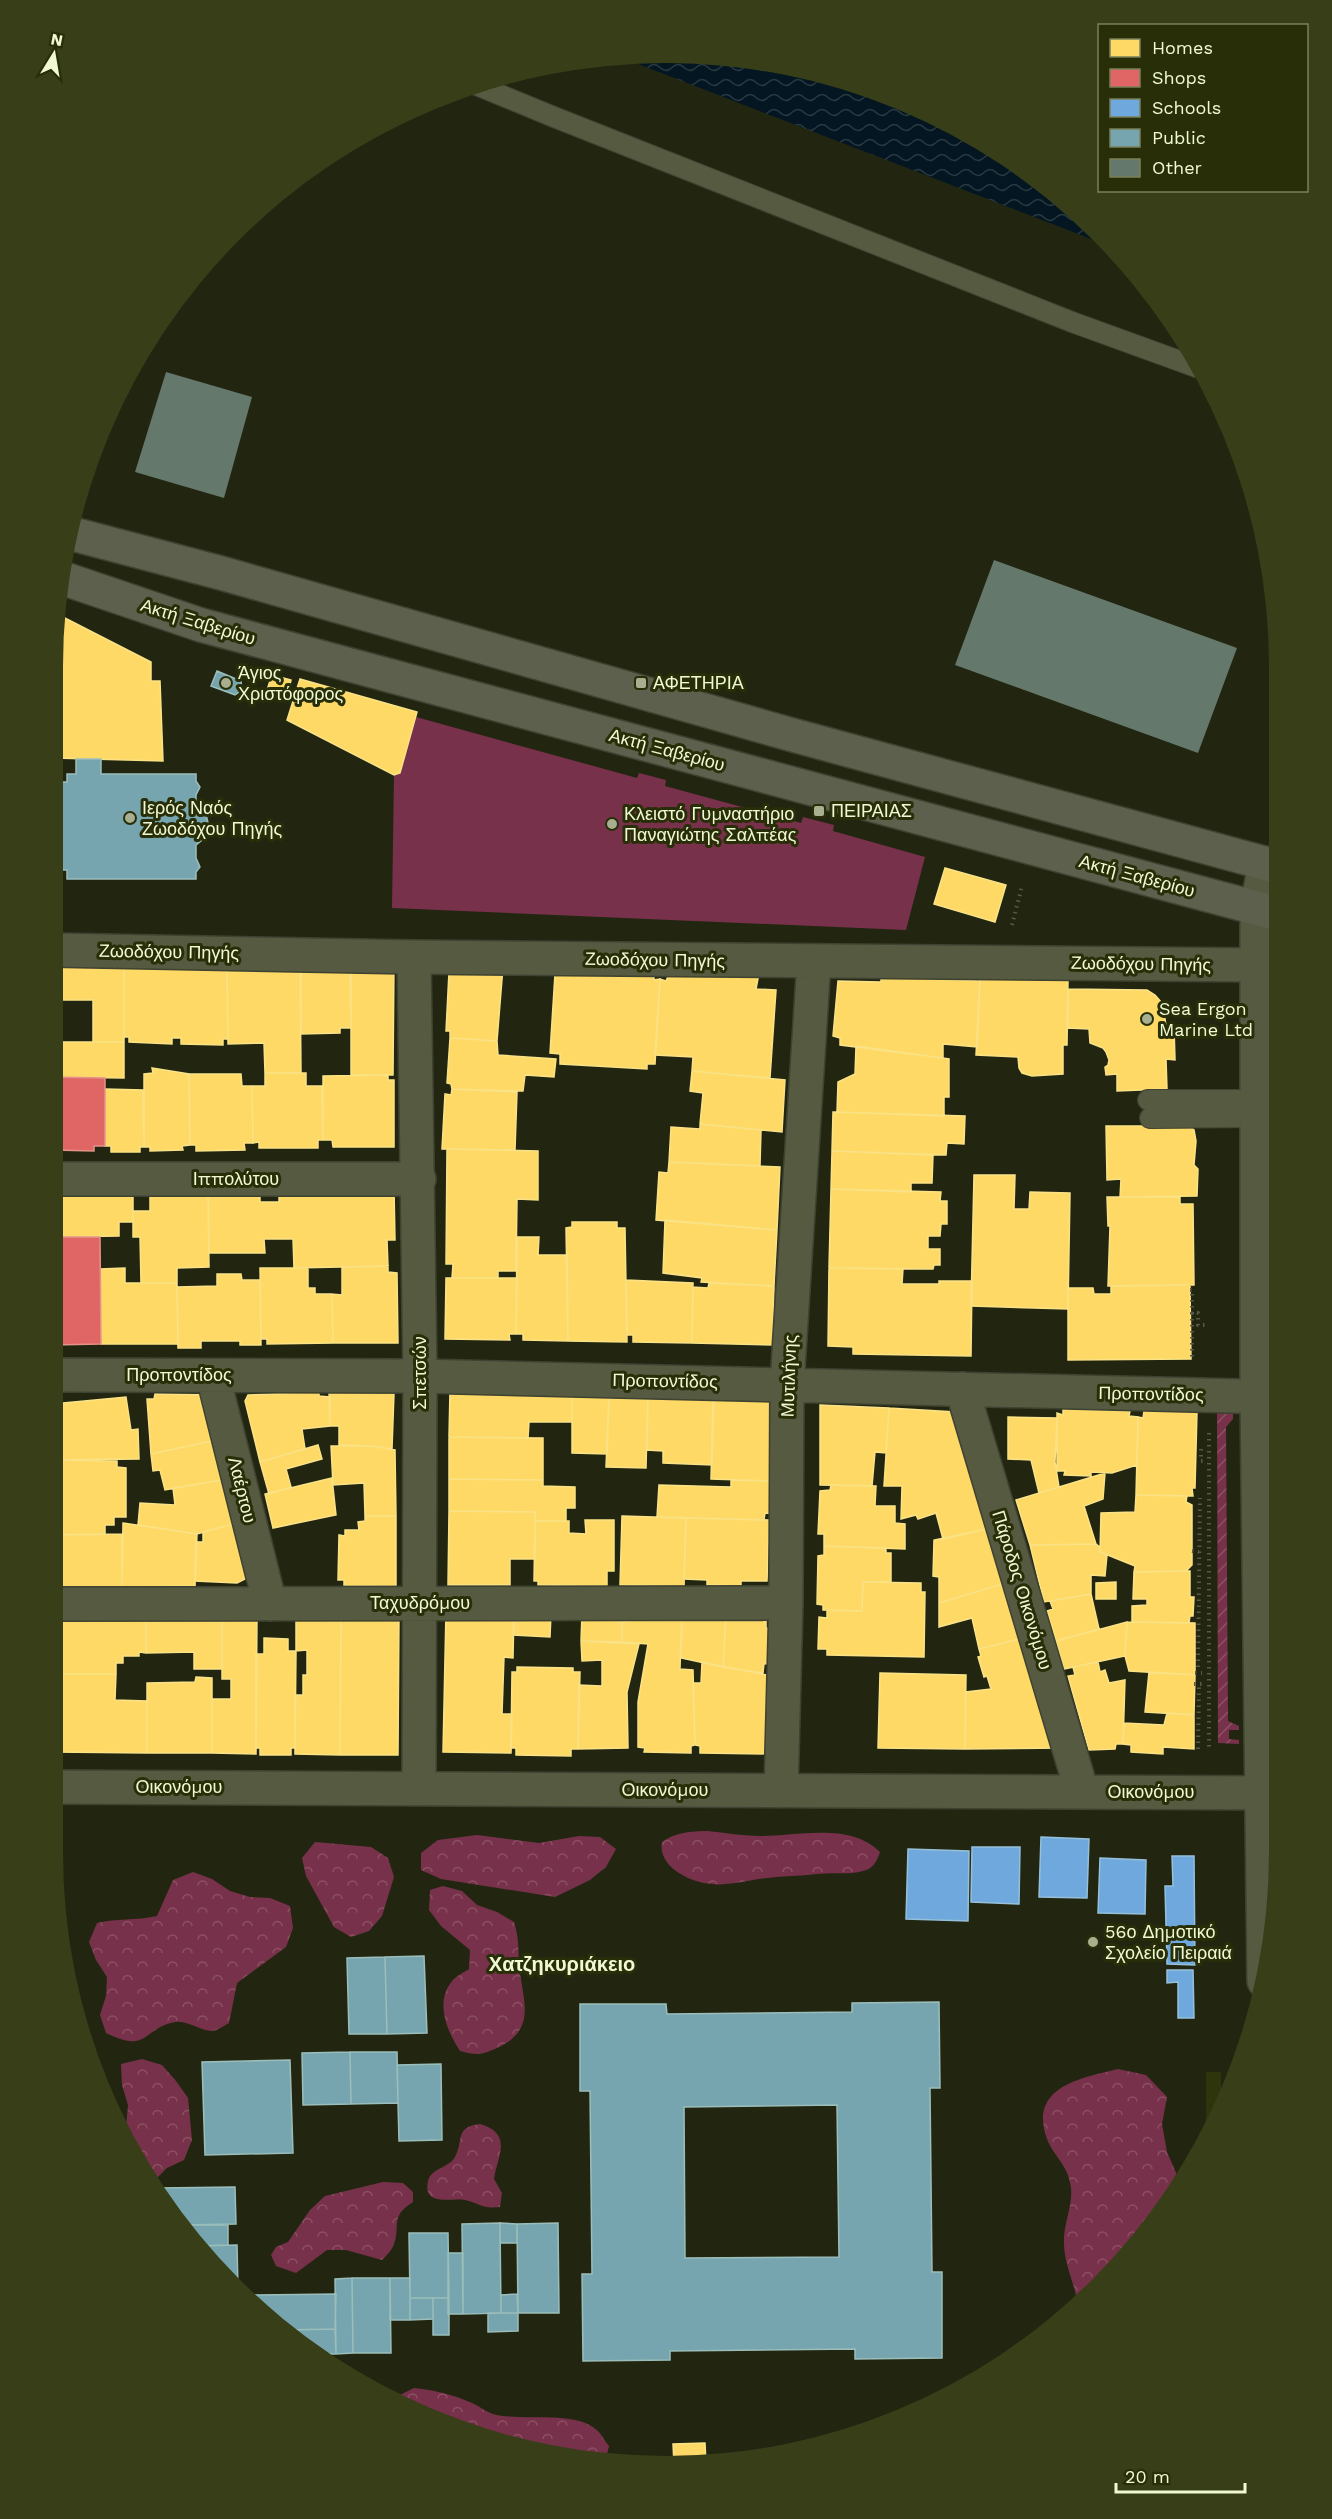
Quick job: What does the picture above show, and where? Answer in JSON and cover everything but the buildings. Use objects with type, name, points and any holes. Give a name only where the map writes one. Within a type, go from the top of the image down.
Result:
[{"type":"main road","points":[[78,535],[221,573],[755,725],[1269,864]]},
{"type":"main road","name":"Ακτή Ξαβερίου","points":[[69,580],[201,625],[1266,910]]},
{"type":"street","points":[[1266,1914],[1269,1793],[1267,1396],[1257,1108],[1257,965],[1269,876]]},
{"type":"street","name":"Ζωοδόχου Πηγής","points":[[63,950],[414,957],[1257,965]]},
{"type":"street","name":"Σπετσών","points":[[414,957],[419,1179],[419,1788]]},
{"type":"street","name":"Μυτιλήνης","points":[[782,1791],[787,1384],[814,961]]},
{"type":"street","name":"Ιππολύτου","points":[[63,1179],[419,1179]]},
{"type":"street","name":"Προποντίδος","points":[[63,1375],[420,1376],[1267,1396]]},
{"type":"street","name":"Λαέρτου","points":[[213,1376],[270,1604]]},
{"type":"street","name":"Πάροδος Οικονόμου","points":[[962,1389],[1082,1792]]},
{"type":"street","name":"Ταχυδρόμου","points":[[63,1604],[786,1603]]},
{"type":"street","name":"Οικονόμου","points":[[63,1787],[1269,1793]]},
{"type":"lane","points":[[489,90],[1061,318],[1187,364]]},
{"type":"lane","points":[[1149,1109],[1257,1108]]},
{"type":"path","points":[[1002,963],[1032,848]]},
{"type":"path","points":[[1190,1290],[1192,1290],[1192,1363]]},
{"type":"path","points":[[1192,1313],[1198,1313],[1198,1325],[1208,1325]]},
{"type":"path","points":[[1209,1426],[1209,1747]]},
{"type":"path","points":[[1201,1449],[1201,1461],[1203,1461]]},
{"type":"path","points":[[1197,1666],[1196,1648],[1200,1620],[1200,1498]]},
{"type":"path","points":[[1192,1551],[1199,1552]]},
{"type":"path","points":[[1195,1672],[1202,1673]]},
{"type":"path","points":[[1198,1749],[1196,1740],[1199,1684]]},
{"type":"shaded area","points":[[1206,2072],[1221,2072],[1221,2088],[1206,2122]]},
{"type":"green space","name":"Κλειστό Γυμναστήριο Παναγιώτης Σαλπέας","points":[[416,717],[637,778],[639,773],[666,780],[665,786],[801,823],[803,817],[834,825],[833,831],[925,857],[906,930],[392,908],[394,775],[400,773]]},
{"type":"green space","points":[[1217,1403],[1233,1403],[1233,1419],[1226,1427],[1228,1721],[1239,1726],[1239,1730],[1229,1730],[1229,1739],[1239,1740],[1239,1744],[1218,1743]]},
{"type":"green space","points":[[705,1831],[760,1836],[807,1833],[839,1834],[868,1843],[880,1852],[872,1866],[857,1872],[779,1877],[733,1884],[703,1883],[685,1877],[670,1866],[662,1851],[662,1842],[677,1834]]},
{"type":"green space","points":[[477,1835],[539,1843],[579,1836],[600,1837],[616,1849],[606,1867],[590,1880],[555,1897],[441,1879],[421,1870],[421,1853],[438,1840]]},
{"type":"green space","points":[[315,1842],[371,1847],[388,1858],[394,1877],[382,1916],[369,1931],[351,1937],[334,1927],[306,1876],[302,1858]]},
{"type":"green space","points":[[193,1872],[212,1879],[230,1891],[250,1897],[270,1898],[290,1906],[293,1928],[286,1947],[237,1983],[229,2023],[219,2029],[207,2031],[175,2022],[164,2025],[138,2041],[120,2039],[106,2033],[100,2015],[106,1996],[107,1977],[96,1960],[89,1942],[97,1923],[157,1916],[173,1880]]},
{"type":"green space","points":[[443,1886],[462,1891],[477,1905],[497,1912],[514,1922],[516,1928],[525,2011],[523,2021],[519,2031],[511,2039],[484,2053],[460,2051],[447,2025],[443,2006],[444,1997],[447,1988],[455,1979],[469,1969],[470,1950],[441,1926],[429,1910],[430,1890]]},
{"type":"green space","points":[[142,2059],[162,2065],[188,2098],[192,2140],[184,2160],[167,2168],[158,2177],[126,2123],[128,2105],[122,2085],[121,2064]]},
{"type":"green space","points":[[1118,2069],[1146,2075],[1167,2097],[1162,2124],[1167,2152],[1176,2173],[1144,2220],[1119,2251],[1076,2294],[1064,2243],[1071,2188],[1067,2173],[1047,2139],[1043,2121],[1045,2107],[1051,2096],[1074,2081]]},
{"type":"green space","points":[[480,2124],[490,2128],[500,2140],[500,2155],[494,2179],[502,2193],[500,2207],[485,2207],[460,2199],[434,2198],[427,2189],[430,2177],[455,2157],[461,2136],[466,2128]]},
{"type":"green space","points":[[383,2182],[403,2183],[413,2192],[413,2202],[398,2217],[394,2244],[382,2260],[346,2250],[327,2250],[296,2273],[276,2266],[271,2255],[276,2247],[288,2242],[310,2210],[325,2196]]},
{"type":"green space","points":[[414,2388],[458,2398],[493,2414],[576,2420],[598,2431],[609,2446],[607,2453],[548,2444],[510,2435],[472,2424],[401,2395]]},
{"type":"water","points":[[637,64],[705,64],[745,68],[822,84],[897,109],[933,125],[1001,165],[1064,213],[1091,239]]},
{"type":"place","name":"Άγιος Χριστόφορος","points":[[226,683]]},
{"type":"place","name":"ΑΦΕΤΗΡΙΑ","points":[[641,683]]},
{"type":"place","name":"ΠΕΙΡΑΙΑΣ","points":[[819,811]]},
{"type":"place","name":"Ιερός Ναός Ζωοδόχου Πηγής","points":[[130,818]]},
{"type":"place","name":"Κλειστό Γυμναστήριο Παναγιώτης Σαλπέας","points":[[612,824]]},
{"type":"place","name":"Sea Ergon Marine Ltd","points":[[1147,1019]]},
{"type":"place","name":"56ο Δημοτικό Σχολείο Πειραιά","points":[[1093,1942]]},
{"type":"district","name":"Χατζηκυριάκειο","points":[[562,1964]]}]
